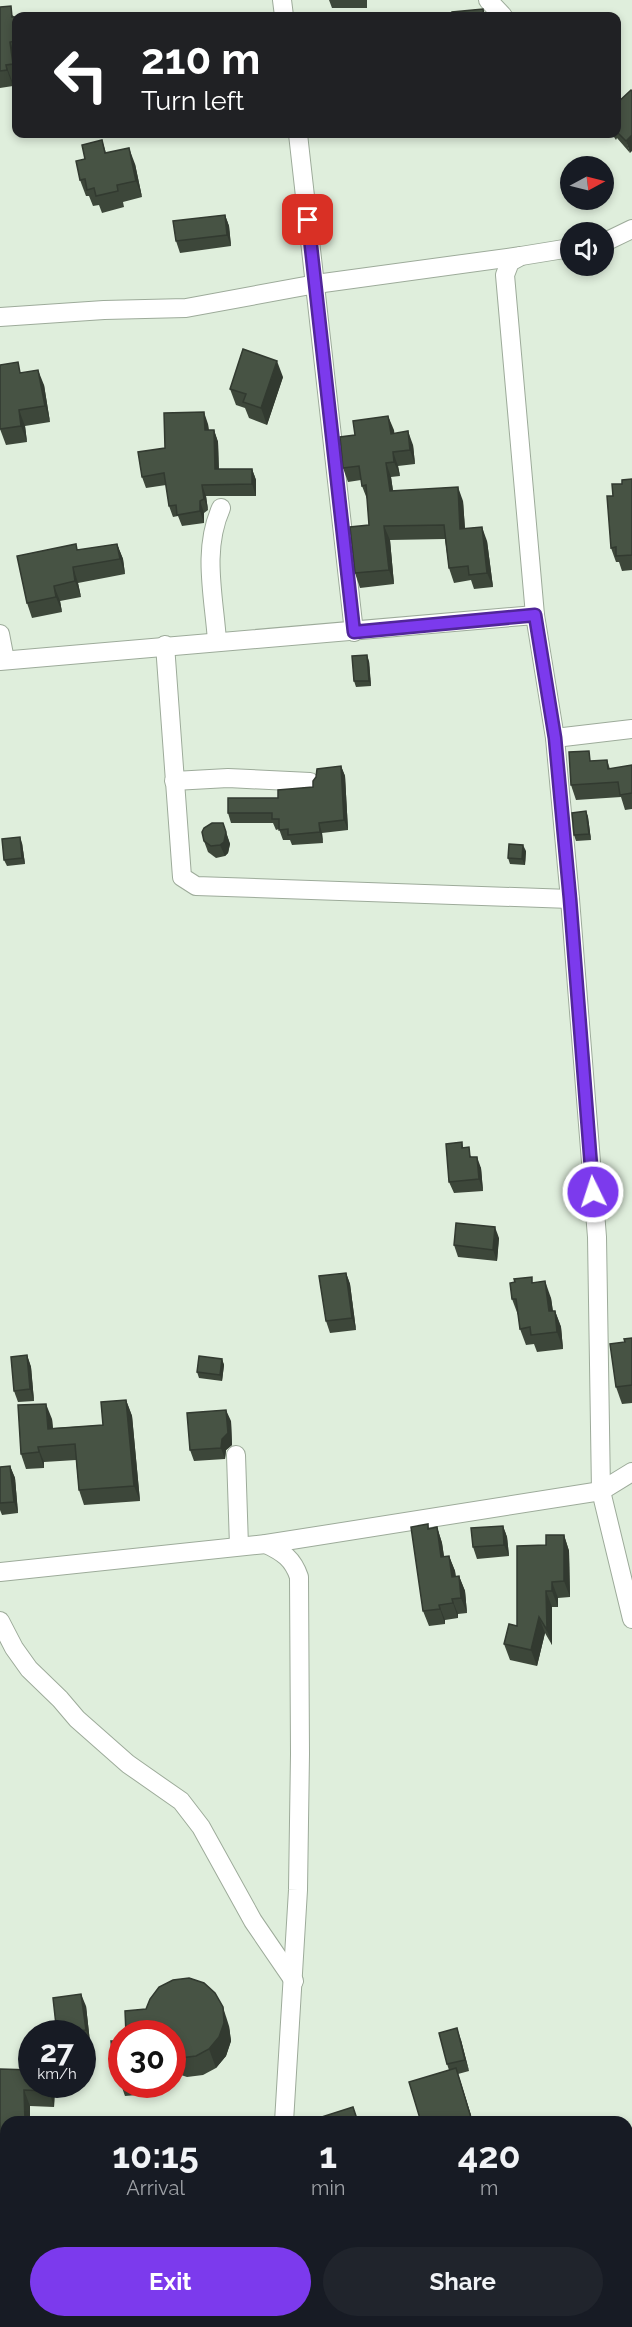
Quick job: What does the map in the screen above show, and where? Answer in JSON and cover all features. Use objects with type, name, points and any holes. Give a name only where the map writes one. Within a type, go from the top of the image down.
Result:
[{"type":"street","points":[[488,0],[499,12]]},
{"type":"street","points":[[298,138],[354,632]]},
{"type":"street","points":[[614,239],[630,233]]},
{"type":"street","points":[[0,318],[104,310],[186,308],[316,284],[560,250]]},
{"type":"street","points":[[521,256],[510,262],[506,275],[535,615],[555,738],[597,1237],[601,1491],[632,1619]]},
{"type":"street","points":[[217,641],[210,555],[212,532],[221,508]]},
{"type":"street","points":[[0,634],[2,660],[535,615]]},
{"type":"street","points":[[165,645],[182,877],[196,886],[570,899]]},
{"type":"street","points":[[555,738],[632,729]]},
{"type":"street","points":[[174,782],[228,778],[310,782]]},
{"type":"street","points":[[236,1455],[239,1546]]},
{"type":"street","points":[[0,1572],[266,1544],[601,1491],[632,1472]]},
{"type":"street","points":[[266,1544],[289,1557],[296,1566],[299,1577],[300,1754],[294,1981],[284,2116]]},
{"type":"street","points":[[0,1621],[14,1648],[29,1669],[77,1719],[128,1764],[182,1801],[201,1827],[253,1921],[294,1981]]},
{"type":"building","points":[[11,6],[12,64],[6,65],[7,70],[0,71],[0,7]]},
{"type":"building","points":[[483,9],[483,12],[452,12]]},
{"type":"building","points":[[632,91],[632,135],[626,141],[621,136],[621,99]]},
{"type":"building","points":[[102,140],[105,153],[129,148],[136,181],[117,185],[118,191],[96,196],[94,188],[87,190],[85,179],[80,180],[76,161],[85,159],[82,145]]},
{"type":"building","points":[[225,215],[227,235],[176,241],[173,221]]},
{"type":"building","points":[[243,349],[277,361],[261,408],[243,402],[246,394],[230,389]]},
{"type":"building","points":[[18,362],[20,373],[38,370],[45,406],[19,410],[21,426],[0,429],[0,365]]},
{"type":"building","points":[[204,412],[205,430],[214,430],[215,469],[252,469],[252,484],[202,485],[204,499],[200,501],[200,511],[177,515],[176,505],[169,506],[164,473],[142,477],[138,452],[165,448],[164,413]]},
{"type":"building","points":[[388,416],[391,434],[408,431],[410,450],[393,452],[394,462],[386,463],[390,491],[458,487],[460,529],[482,527],[487,573],[469,575],[468,566],[449,568],[444,525],[384,526],[389,570],[355,573],[350,527],[369,525],[366,485],[362,486],[359,466],[343,468],[340,437],[355,435],[353,421]]},
{"type":"building","points":[[632,479],[632,555],[616,556],[616,547],[611,548],[607,496],[613,496],[612,484],[622,484],[622,480]]},
{"type":"building","points":[[76,544],[77,550],[117,544],[120,559],[73,567],[75,581],[54,586],[56,597],[27,603],[17,556]]},
{"type":"building","points":[[367,655],[369,681],[354,681],[352,656]]},
{"type":"building","points":[[589,751],[590,761],[607,760],[608,769],[632,765],[632,793],[620,795],[618,782],[571,785],[569,752]]},
{"type":"building","points":[[341,766],[344,820],[319,823],[320,832],[288,835],[288,829],[279,830],[279,819],[272,819],[272,813],[228,813],[228,798],[278,798],[278,790],[313,787],[317,769]]},
{"type":"building","points":[[586,811],[589,834],[574,835],[572,813]]},
{"type":"building","points":[[212,823],[223,823],[226,832],[224,842],[220,845],[211,846],[204,841],[202,832]]},
{"type":"building","points":[[20,837],[22,858],[4,860],[2,839]]},
{"type":"building","points":[[509,844],[523,845],[522,859],[508,858]]},
{"type":"building","points":[[462,1142],[462,1148],[469,1147],[470,1157],[477,1157],[479,1179],[449,1182],[446,1144]]},
{"type":"building","points":[[456,1223],[495,1227],[493,1250],[454,1245]]},
{"type":"building","points":[[346,1273],[352,1318],[326,1321],[319,1276]]},
{"type":"building","points":[[532,1277],[532,1283],[545,1281],[549,1311],[555,1311],[557,1332],[531,1335],[530,1327],[520,1329],[516,1299],[512,1299],[510,1283],[515,1282],[514,1279]]},
{"type":"building","points":[[632,1338],[632,1385],[616,1387],[610,1344],[625,1342],[624,1339]]},
{"type":"building","points":[[27,1355],[30,1389],[14,1391],[11,1357]]},
{"type":"building","points":[[199,1356],[222,1359],[220,1375],[197,1372]]},
{"type":"building","points":[[126,1400],[134,1486],[79,1490],[75,1444],[38,1447],[39,1452],[21,1454],[18,1405],[46,1404],[48,1429],[103,1425],[101,1402]]},
{"type":"building","points":[[226,1410],[228,1433],[222,1439],[221,1448],[190,1450],[187,1413]]},
{"type":"building","points":[[10,1466],[14,1502],[0,1503],[0,1467]]},
{"type":"building","points":[[428,1524],[428,1529],[437,1527],[441,1557],[449,1556],[452,1577],[459,1576],[461,1598],[452,1599],[453,1603],[439,1605],[440,1609],[423,1611],[411,1527]]},
{"type":"building","points":[[503,1526],[504,1545],[473,1547],[471,1528]]},
{"type":"building","points":[[546,1535],[564,1535],[564,1581],[552,1582],[552,1591],[546,1591],[547,1630],[539,1617],[531,1650],[504,1644],[509,1624],[517,1626],[517,1546],[546,1545]]},
{"type":"building","points":[[189,1978],[204,1983],[215,1993],[223,2007],[224,2023],[219,2037],[209,2049],[196,2056],[186,2057],[186,2020],[125,2020],[125,2011],[146,2009],[159,1987],[173,1980]]},
{"type":"building","points":[[81,1994],[85,2020],[55,2020],[53,1998]]},
{"type":"building","points":[[457,2028],[465,2060],[447,2064],[439,2033]]},
{"type":"building","points":[[456,2068],[470,2116],[419,2116],[409,2082]]},
{"type":"building","points":[[0,2069],[18,2070],[18,2098],[24,2098],[25,2116],[0,2116]]},
{"type":"building","points":[[353,2107],[356,2116],[325,2116]]},
{"type":"route","points":[[308,220],[354,632],[535,615],[555,738],[593,1192]]}]
